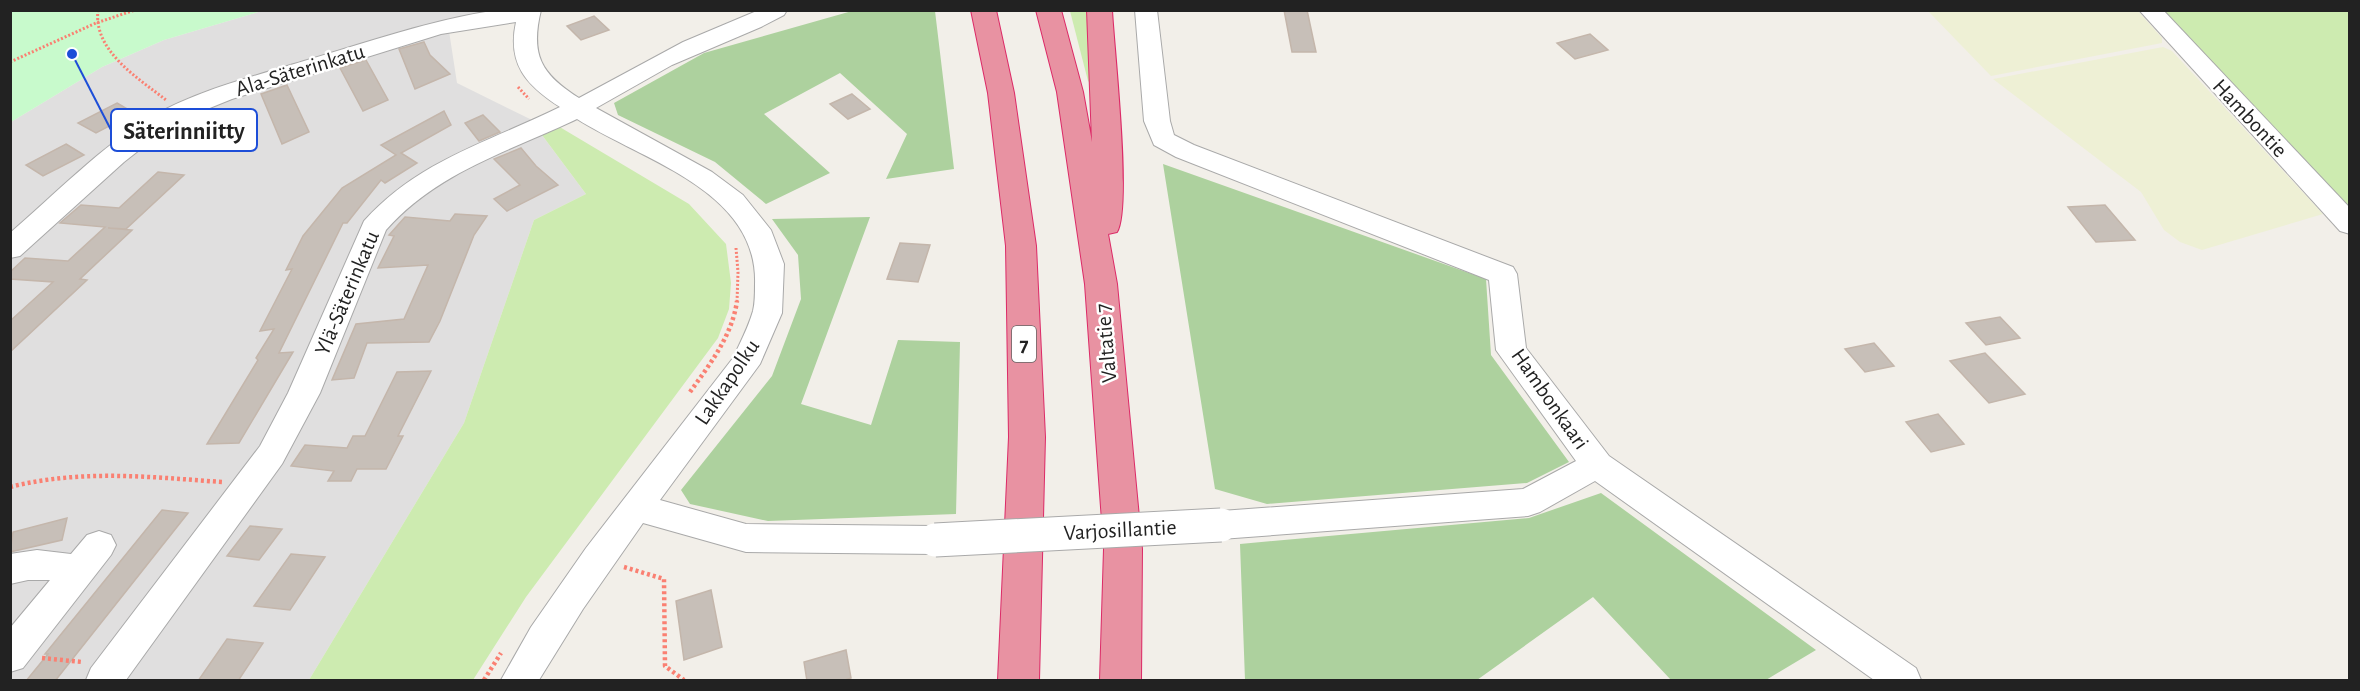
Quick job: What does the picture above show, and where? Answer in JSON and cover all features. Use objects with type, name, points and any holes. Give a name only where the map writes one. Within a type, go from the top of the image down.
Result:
[{"type":"highway","name":"7","points":[[983,10],[1001,93],[1021,246],[1027,437],[1019,681]]},
{"type":"highway","name":"Valtatie 7","points":[[1048,10],[1070,92],[1101,284],[1123,549],[1121,681]]},
{"type":"highway","points":[[1099,10],[1109,193],[1101,284]]},
{"type":"street","name":"Ylä-Säterinkatu","points":[[98,672],[271,454],[304,393],[374,227],[386,211],[421,181],[567,114],[680,52],[757,22],[776,10]]},
{"type":"street","name":"Hambonkaari","points":[[1146,10],[1157,121],[1163,139],[1196,155],[1503,274],[1511,350],[1597,465],[1903,681]]},
{"type":"street","name":"Hambontie","points":[[2150,10],[2349,225]]},
{"type":"street","name":"Lakkapolku","points":[[519,681],[600,559],[745,364],[762,329],[769,305],[769,255],[750,218],[725,192],[567,114],[529,64],[524,44],[530,12]]},
{"type":"street","name":"Ala-Säterinkatu","points":[[10,249],[115,156],[157,124],[180,111],[223,94],[437,28],[530,12]]},
{"type":"street","name":"Varjosillantie","points":[[637,508],[746,538],[935,540],[1221,525],[1527,501],[1597,465]]},
{"type":"street","points":[[10,569],[30,563],[59,566],[89,558],[11,656]]},
{"type":"path","points":[[98,10],[96,23],[102,38],[120,63],[167,100]]},
{"type":"path","points":[[10,62],[96,23],[135,10]]},
{"type":"path","points":[[516,84],[522,94],[567,114]]},
{"type":"path","points":[[689,395],[727,339],[738,307],[740,277],[735,243]]},
{"type":"path","points":[[10,487],[34,479],[75,474],[229,482]]},
{"type":"path","points":[[600,559],[664,579],[665,666],[684,681]]},
{"type":"path","points":[[484,681],[502,652]]},
{"type":"path","points":[[11,656],[98,672]]},
{"type":"shaded area","points":[[262,11],[497,11],[449,31],[457,83],[530,119],[586,194],[534,220],[464,423],[309,680],[11,680],[11,122],[102,67],[164,40]]},
{"type":"green space","points":[[11,10],[262,11],[164,40],[102,67],[11,122]]},
{"type":"green space","points":[[852,11],[935,11],[954,169],[886,179],[907,134],[840,73],[764,114],[830,173],[766,204],[715,162],[618,115],[614,103],[704,53]]},
{"type":"green space","points":[[1070,11],[1091,11],[1093,86],[1088,81]]},
{"type":"green space","points":[[1928,11],[2138,11],[2162,38],[2162,43],[1991,76]]},
{"type":"green space","points":[[2164,11],[2349,11],[2349,207]]},
{"type":"green space","points":[[2163,47],[2172,51],[2323,214],[2202,250],[2180,242],[2164,230],[2141,192],[1993,79]]},
{"type":"green space","points":[[558,126],[689,204],[726,244],[731,283],[729,309],[718,338],[526,597],[473,680],[309,680],[464,423],[534,220],[586,194],[542,135]]},
{"type":"green space","points":[[1163,164],[1486,279],[1491,355],[1569,462],[1527,483],[1267,504],[1215,489]]},
{"type":"green space","points":[[870,217],[801,404],[871,425],[898,340],[960,342],[956,514],[768,521],[690,504],[681,490],[772,376],[801,299],[798,255],[772,219]]},
{"type":"green space","points":[[1601,493],[1816,650],[1766,680],[1671,680],[1593,597],[1477,680],[1245,680],[1240,544],[1529,518]]},
{"type":"building","points":[[1284,10],[1307,10],[1316,52],[1292,52]]},
{"type":"building","points":[[594,16],[609,30],[581,40],[567,26]]},
{"type":"building","points":[[1590,34],[1608,50],[1575,59],[1557,43]]},
{"type":"building","points":[[424,42],[430,55],[450,74],[415,89],[399,49]]},
{"type":"building","points":[[366,60],[388,100],[363,111],[340,68]]},
{"type":"building","points":[[287,85],[309,132],[282,144],[261,94]]},
{"type":"building","points":[[852,94],[870,109],[848,119],[830,104]]},
{"type":"building","points":[[117,103],[134,113],[96,133],[78,123]]},
{"type":"building","points":[[444,111],[451,125],[401,153],[417,163],[385,183],[381,180],[347,223],[343,223],[279,353],[293,352],[239,443],[207,444],[274,329],[260,331],[292,269],[286,270],[303,236],[342,188],[396,155],[381,145]]},
{"type":"building","points":[[483,115],[500,132],[479,141],[465,123]]},
{"type":"building","points":[[66,144],[84,155],[43,176],[26,165]]},
{"type":"building","points":[[521,148],[536,166],[558,185],[507,211],[494,199],[520,185],[494,159]]},
{"type":"building","points":[[158,172],[184,175],[126,229],[108,228],[132,230],[80,279],[87,280],[10,352],[10,321],[53,282],[10,279],[10,272],[25,258],[68,261],[105,227],[60,223],[81,205],[119,208]]},
{"type":"building","points":[[2105,205],[2135,240],[2096,242],[2068,207]]},
{"type":"building","points":[[455,214],[487,216],[474,235],[440,321],[429,342],[367,343],[354,378],[332,380],[356,324],[404,319],[428,265],[378,268],[394,236],[389,235],[405,217],[450,221]]},
{"type":"building","points":[[900,243],[930,245],[918,282],[887,279]]},
{"type":"building","points":[[2000,317],[2020,338],[1986,345],[1966,323]]},
{"type":"building","points":[[1874,343],[1894,366],[1865,372],[1845,349]]},
{"type":"building","points":[[1985,353],[2025,394],[1989,403],[1950,361]]},
{"type":"building","points":[[431,371],[398,436],[403,436],[386,469],[357,469],[351,481],[328,481],[334,471],[291,466],[305,445],[347,448],[353,436],[365,436],[397,372]]},
{"type":"building","points":[[1938,414],[1964,444],[1931,452],[1906,422]]},
{"type":"building","points":[[162,510],[188,513],[55,681],[26,681],[48,654],[45,654]]},
{"type":"building","points":[[67,518],[62,540],[10,552],[13,532]]},
{"type":"building","points":[[250,526],[282,529],[259,560],[227,556]]},
{"type":"building","points":[[291,554],[325,557],[290,610],[254,606]]},
{"type":"building","points":[[711,590],[722,647],[684,660],[676,601]]},
{"type":"building","points":[[227,639],[263,643],[238,681],[198,681]]},
{"type":"building","points":[[846,650],[851,678],[842,681],[807,681],[804,662]]},
{"type":"place","name":"Säterinniitty","points":[[72,54]]}]
